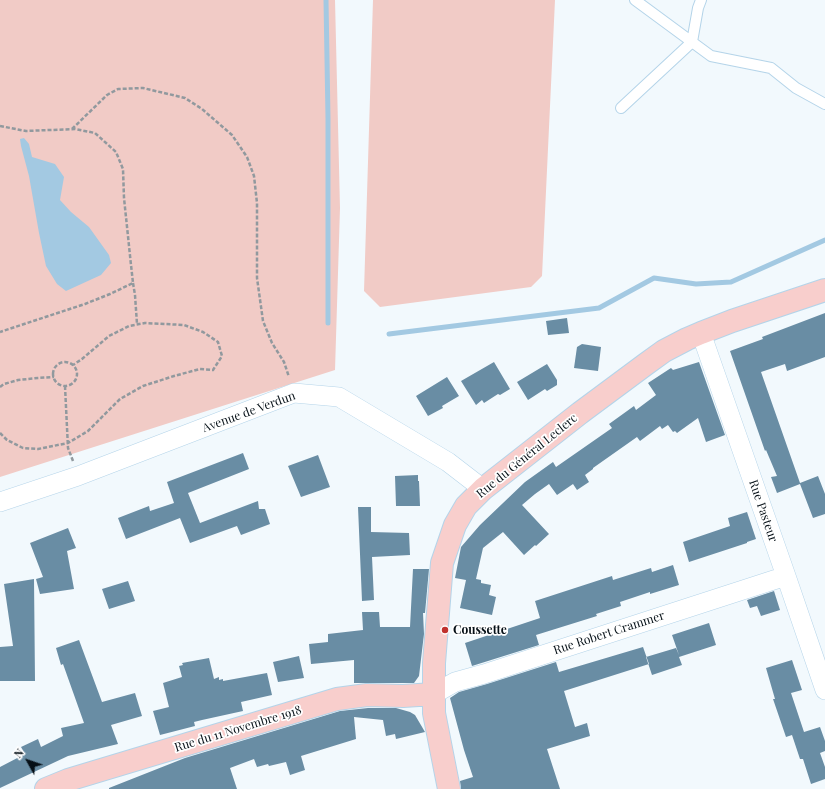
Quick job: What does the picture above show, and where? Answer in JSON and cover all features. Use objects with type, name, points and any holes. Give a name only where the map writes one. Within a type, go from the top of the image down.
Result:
[{"type":"street","name":"Rue du Général Leclerc","points":[[449,789],[434,713],[434,663],[442,563],[455,525],[466,506],[483,489],[664,351],[701,333],[732,321],[825,290]]},
{"type":"street","name":"Rue Pasteur","points":[[701,333],[825,690]]},
{"type":"street","name":"Avenue de Verdun","points":[[0,502],[78,476],[294,393],[339,397],[448,462],[483,489]]},
{"type":"street","name":"Rue Robert Crammer","points":[[434,694],[455,682],[484,674],[786,576]]},
{"type":"street","name":"Rue du 11 Novembre 1918","points":[[46,789],[68,780],[337,699],[367,695],[403,696],[434,694]]},
{"type":"lane","points":[[635,0],[711,56],[771,68],[796,88],[825,104]]},
{"type":"lane","points":[[621,108],[692,42],[698,8],[701,0]]},
{"type":"path","points":[[72,129],[107,95],[118,89],[143,88],[185,98],[202,109],[232,135],[248,156],[254,176],[257,203],[257,278],[263,321],[272,343],[284,362],[294,393]]},
{"type":"path","points":[[0,126],[26,131],[75,129],[95,133],[116,152],[123,169],[130,265],[135,295],[137,324]]},
{"type":"path","points":[[0,332],[97,299],[133,283]]},
{"type":"path","points":[[0,433],[7,440],[23,448],[38,449],[68,443],[88,431],[120,399],[143,386],[174,376],[200,370],[213,370],[222,356],[218,342],[203,332],[184,325],[145,323],[129,326],[109,336],[73,365]]},
{"type":"path","points":[[66,362],[73,365],[77,376],[74,382],[65,386],[59,384],[54,377],[53,372],[56,366],[60,363],[66,362]]},
{"type":"path","points":[[0,386],[18,380],[54,377]]},
{"type":"path","points":[[65,386],[68,448],[78,476]]},
{"type":"shaded area","points":[[0,0],[335,0],[340,208],[335,370],[0,477]]},
{"type":"shaded area","points":[[373,0],[555,0],[542,276],[531,287],[380,307],[364,291]]},
{"type":"water","points":[[24,138],[29,144],[32,157],[55,164],[64,177],[60,200],[71,212],[89,227],[109,255],[111,263],[101,275],[66,291],[57,284],[46,266],[29,176],[21,146],[20,139]]},
{"type":"building","points":[[825,313],[825,357],[787,371],[785,364],[761,372],[800,483],[818,476],[825,494],[825,514],[813,518],[800,484],[777,493],[771,477],[777,476],[766,450],[765,451],[730,351]]},
{"type":"building","points":[[567,318],[569,333],[548,335],[546,321]]},
{"type":"building","points":[[582,344],[601,347],[598,371],[574,368],[577,347]]},
{"type":"building","points":[[494,362],[510,389],[500,395],[498,394],[484,403],[482,400],[476,405],[461,381]]},
{"type":"building","points":[[699,362],[725,435],[706,442],[698,418],[677,433],[675,431],[673,432],[668,425],[662,429],[660,426],[640,441],[637,437],[593,468],[585,475],[589,482],[577,490],[573,484],[557,495],[549,484],[522,505],[549,534],[524,555],[503,532],[483,548],[476,579],[481,580],[481,583],[491,585],[489,595],[496,597],[492,615],[460,608],[466,580],[455,578],[461,547],[480,525],[525,482],[553,462],[556,467],[612,428],[609,424],[634,406],[636,410],[656,395],[648,383],[671,368],[673,370]]},
{"type":"building","points":[[547,364],[557,380],[557,385],[547,391],[545,389],[528,400],[517,382]]},
{"type":"building","points":[[447,377],[459,396],[442,406],[443,408],[428,416],[416,396]]},
{"type":"building","points":[[243,453],[249,469],[188,493],[200,523],[258,501],[259,509],[265,509],[270,524],[241,535],[237,526],[190,543],[180,518],[126,539],[118,518],[149,506],[150,511],[174,503],[167,482]]},
{"type":"building","points":[[318,455],[330,487],[301,497],[288,466]]},
{"type":"building","points":[[418,475],[420,506],[396,506],[395,476]]},
{"type":"building","points":[[358,507],[371,507],[371,532],[409,533],[410,555],[372,557],[374,600],[362,601]]},
{"type":"building","points":[[747,512],[756,539],[689,562],[683,542],[730,526],[728,518]]},
{"type":"building","points":[[68,528],[76,548],[67,551],[74,589],[40,594],[36,579],[43,577],[30,543]]},
{"type":"building","points":[[673,565],[679,585],[650,594],[650,592],[620,602],[621,606],[596,614],[597,616],[536,635],[539,645],[472,666],[465,643],[540,618],[535,601],[612,576],[613,580],[651,568],[652,572]]},
{"type":"building","points":[[413,569],[429,569],[425,613],[423,613],[424,634],[419,676],[414,683],[354,683],[354,660],[311,664],[309,644],[328,642],[328,634],[363,630],[362,612],[379,612],[380,627],[410,627]]},
{"type":"building","points":[[34,579],[35,681],[0,681],[0,647],[13,646],[4,584]]},
{"type":"building","points":[[128,581],[135,601],[109,609],[102,589]]},
{"type":"building","points":[[774,591],[780,610],[761,616],[757,606],[750,608],[747,600]]},
{"type":"building","points":[[709,623],[716,645],[679,657],[682,665],[652,675],[646,657],[676,648],[679,655],[672,635]]},
{"type":"building","points":[[79,640],[102,702],[135,693],[142,716],[111,725],[118,744],[68,756],[0,788],[0,767],[25,754],[21,747],[38,739],[41,747],[63,736],[61,728],[84,723],[63,664],[61,665],[56,648]]},
{"type":"building","points":[[643,647],[649,664],[564,691],[575,727],[587,723],[590,736],[547,749],[560,789],[461,789],[460,781],[473,777],[450,698],[459,692],[556,662],[559,672]]},
{"type":"building","points":[[299,656],[304,678],[278,682],[273,662]]},
{"type":"building","points":[[209,658],[214,679],[219,677],[219,680],[223,679],[223,681],[267,673],[272,695],[241,702],[243,711],[194,722],[195,726],[160,735],[153,711],[169,707],[163,683],[182,677],[179,666],[183,665],[182,663]]},
{"type":"building","points":[[792,660],[802,690],[791,693],[804,732],[820,727],[825,741],[825,751],[820,753],[825,767],[825,779],[811,784],[803,759],[800,759],[792,735],[786,737],[773,699],[775,699],[766,668]]},
{"type":"building","points":[[368,708],[396,708],[410,712],[415,715],[425,732],[396,739],[395,734],[386,736],[383,720],[354,717],[356,739],[301,756],[305,770],[290,775],[286,762],[257,767],[254,759],[230,768],[237,789],[109,789],[185,758],[340,711]]},
{"type":"waterway","points":[[326,0],[328,118],[328,323]]},
{"type":"waterway","points":[[389,334],[599,308],[654,278],[696,284],[731,282],[825,240]]},
{"type":"place","name":"Coussette","points":[[445,630]]}]
